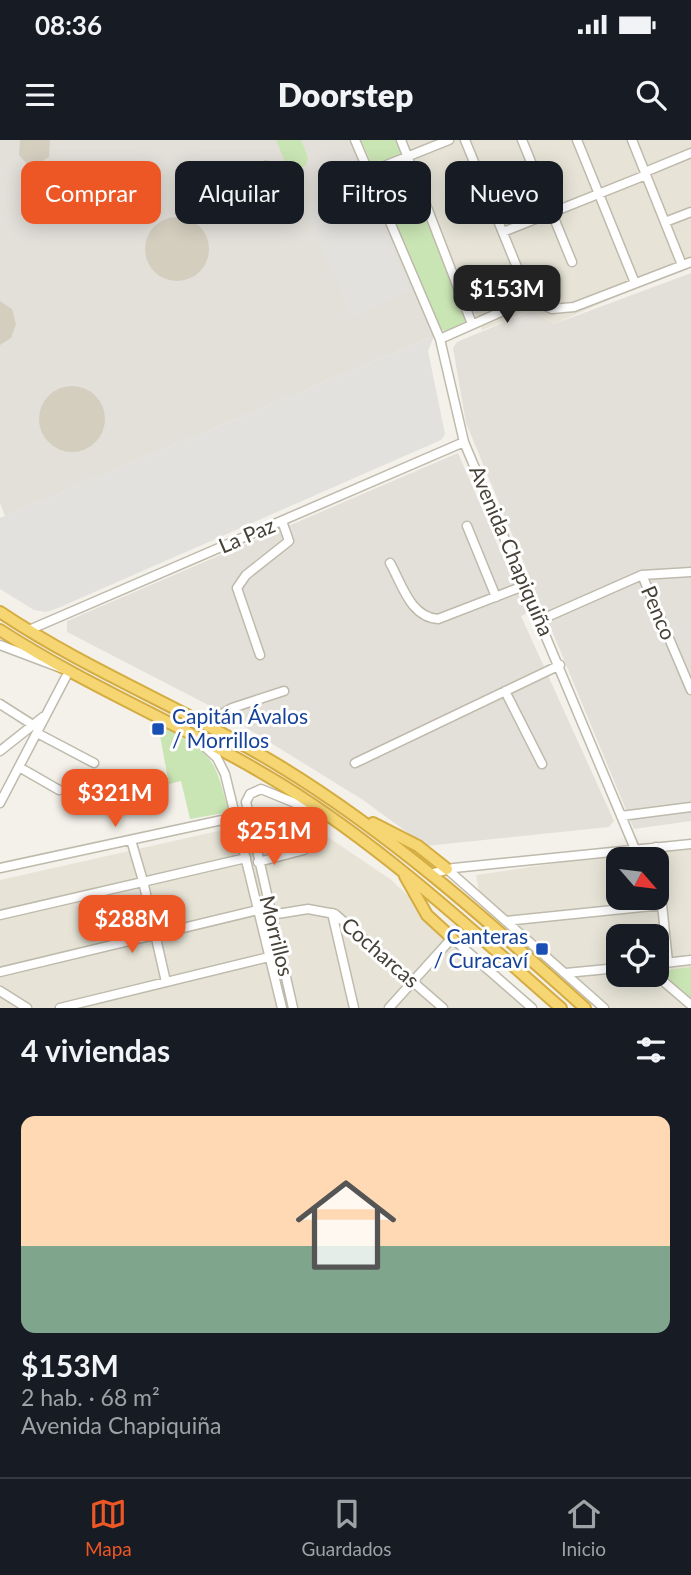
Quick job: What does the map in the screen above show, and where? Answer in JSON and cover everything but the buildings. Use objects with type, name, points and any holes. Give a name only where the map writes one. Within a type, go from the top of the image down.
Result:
[{"type":"highway","points":[[0,612],[276,764],[349,811],[430,874],[585,1008]]},
{"type":"highway","points":[[0,630],[69,671],[281,784],[337,821],[400,868],[561,1008]]},
{"type":"highway","points":[[349,811],[418,846],[447,869]]},
{"type":"highway","points":[[400,868],[430,874]]},
{"type":"highway","points":[[400,868],[427,915],[452,937]]},
{"type":"street","name":"Avenida Chapiquiña","points":[[355,140],[364,161]]},
{"type":"street","points":[[401,140],[472,324]]},
{"type":"street","points":[[398,161],[449,140]]},
{"type":"street","points":[[465,140],[530,299],[547,307],[567,309],[687,263],[665,222],[632,140]]},
{"type":"street","points":[[523,140],[531,161]]},
{"type":"street","points":[[577,140],[635,283]]},
{"type":"street","points":[[563,208],[691,153]]},
{"type":"street","points":[[665,222],[691,212]]},
{"type":"street","name":"Avenida Chapiquiña","points":[[391,224],[440,339],[464,442],[560,665],[634,847]]},
{"type":"street","points":[[503,232],[523,224]]},
{"type":"street","points":[[557,224],[572,262]]},
{"type":"street","points":[[440,339],[530,299]]},
{"type":"street","name":"La Paz","points":[[29,630],[464,442]]},
{"type":"street","points":[[260,655],[237,589],[246,575],[289,541],[282,521]]},
{"type":"street","points":[[467,526],[496,597]]},
{"type":"street","points":[[390,563],[416,612],[424,618],[438,619],[526,585]]},
{"type":"street","points":[[540,620],[642,575],[691,572]]},
{"type":"street","name":"Penco","points":[[642,575],[691,690]]},
{"type":"street","points":[[0,645],[69,671],[46,715],[35,729],[0,803]]},
{"type":"street","points":[[355,763],[560,665]]},
{"type":"street","points":[[205,724],[232,708],[284,691]]},
{"type":"street","points":[[505,691],[542,764]]},
{"type":"street","points":[[0,704],[35,729],[94,763]]},
{"type":"street","points":[[0,751],[35,729]]},
{"type":"street","name":"Morrillos","points":[[189,734],[220,763],[236,817],[281,1007]]},
{"type":"street","points":[[19,767],[59,790]]},
{"type":"street","name":"Morrillos","points":[[293,1008],[246,808],[248,797],[254,791],[267,790],[337,821]]},
{"type":"street","points":[[621,816],[691,807]]},
{"type":"street","points":[[0,868],[236,817]]},
{"type":"street","points":[[131,840],[144,881],[166,982]]},
{"type":"street","points":[[665,847],[691,844]]},
{"type":"street","points":[[258,862],[304,850]]},
{"type":"street","points":[[430,874],[447,869],[606,852]]},
{"type":"street","points":[[0,915],[246,858]]},
{"type":"street","points":[[447,869],[604,1008]]},
{"type":"street","points":[[0,972],[258,909]]},
{"type":"street","name":"Cocharcas","points":[[271,915],[308,909],[332,913],[443,1008]]},
{"type":"street","points":[[506,921],[613,910]]},
{"type":"street","points":[[332,913],[354,1008]]},
{"type":"street","points":[[389,1008],[452,937],[532,1008]]},
{"type":"street","points":[[61,1008],[270,957]]},
{"type":"street","points":[[669,962],[691,960]]},
{"type":"street","points":[[566,973],[606,969]]},
{"type":"street","points":[[669,986],[691,1005]]},
{"type":"street","points":[[0,991],[27,1008]]},
{"type":"street","points":[[271,1008],[281,1007]]},
{"type":"shaded area","points":[[0,140],[349,140],[358,161],[318,161],[318,224],[385,224],[434,336],[5,516],[0,503]]},
{"type":"shaded area","points":[[403,140],[691,140],[691,264],[554,324],[531,311],[482,330],[431,207],[431,161],[412,161]]},
{"type":"shaded area","points":[[318,203],[318,224],[382,224],[410,291],[352,316],[306,208]]},
{"type":"shaded area","points":[[691,273],[691,821],[634,829],[466,423],[453,348],[457,342],[531,311],[554,324]]},
{"type":"shaded area","points":[[434,336],[428,351],[445,434],[441,440],[58,608],[46,612],[34,610],[0,589],[0,518]]},
{"type":"shaded area","points":[[458,453],[527,613],[521,616],[614,821],[609,827],[426,846],[363,800],[216,709],[67,632],[67,621]]},
{"type":"shaded area","points":[[294,814],[390,879],[529,1008],[0,1008],[0,880]]},
{"type":"shaded area","points":[[691,846],[691,1008],[602,1008],[480,896],[476,875],[606,856],[606,910],[669,910],[669,848]]},
{"type":"green space","points":[[276,140],[301,140],[308,157],[306,165],[304,166],[304,161],[285,161]]},
{"type":"green space","points":[[361,140],[397,140],[402,153],[382,161],[370,161]]},
{"type":"green space","points":[[395,224],[430,224],[468,321],[446,332],[440,329]]},
{"type":"green space","points":[[166,729],[195,746],[211,761],[229,812],[190,819],[181,781],[169,784],[160,736]]},
{"type":"green space","points":[[691,967],[691,1000],[669,981],[669,970]]},
{"type":"place","name":"Capitán Ávalos / Morrillos","points":[[158,729]]},
{"type":"place","name":"Canteras / Curacaví","points":[[542,949]]}]
